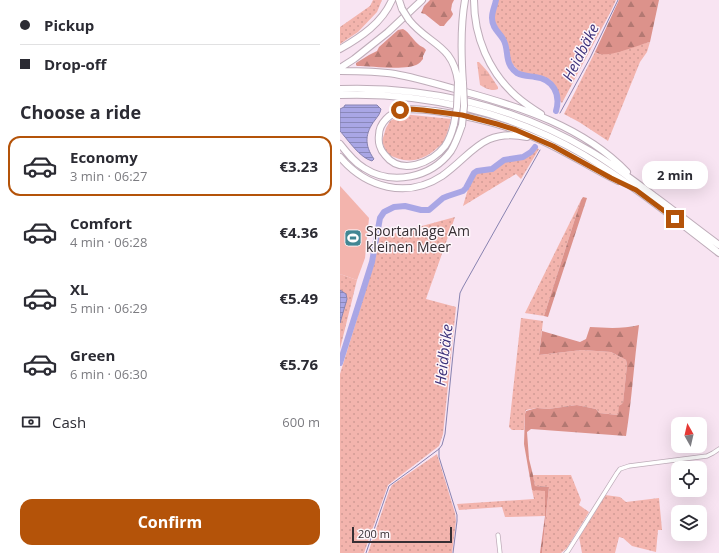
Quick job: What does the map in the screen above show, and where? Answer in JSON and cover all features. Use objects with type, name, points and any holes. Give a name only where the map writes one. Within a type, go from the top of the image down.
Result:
[{"type":"highway","points":[[340,49],[361,36],[376,24],[387,10],[392,0]]},
{"type":"highway","points":[[399,0],[409,20],[420,32],[437,44],[449,56],[461,83],[457,102],[454,124],[446,145],[430,159],[419,164],[409,166],[392,162],[382,152],[379,144],[381,126],[385,120],[400,110],[410,109],[442,112],[472,117],[506,126],[539,139],[636,190]]},
{"type":"highway","points":[[340,68],[388,32],[422,0]]},
{"type":"highway","points":[[340,144],[359,164],[370,171],[388,177],[404,177],[423,173],[439,164],[456,142],[462,126],[464,106],[461,83],[461,37],[465,0]]},
{"type":"highway","points":[[474,0],[476,21],[482,45],[496,74],[517,97],[553,122]]},
{"type":"highway","points":[[340,71],[362,71],[394,74],[460,90],[504,103],[553,122],[580,136],[608,154],[638,183]]},
{"type":"highway","points":[[340,89],[402,90],[426,93],[474,103],[501,111],[535,124],[578,145],[606,161],[638,183],[719,245]]},
{"type":"highway","points":[[340,96],[379,95],[425,100],[467,108],[533,130],[571,148],[601,166],[636,190],[719,253]]},
{"type":"highway","points":[[340,157],[355,172],[369,181],[379,185],[399,188],[426,184],[440,177],[475,148],[494,137],[516,135],[539,139]]},
{"type":"street","points":[[566,553],[616,473],[620,469],[629,466],[707,456],[719,449]]},
{"type":"street","points":[[498,536],[500,553]]},
{"type":"green space","points":[[373,0],[382,0],[377,12],[358,32],[340,44],[340,27],[370,6]]},
{"type":"green space","points":[[430,0],[454,0],[451,10],[453,14],[444,26],[440,26],[425,14],[421,13],[424,6]]},
{"type":"green space","points":[[497,0],[616,0],[562,103],[552,81],[546,78],[522,73],[512,64],[507,51],[506,42],[493,19],[493,11]]},
{"type":"green space","points":[[619,0],[659,0],[650,42],[614,53],[600,54],[595,52]]},
{"type":"green space","points":[[403,29],[426,50],[423,59],[419,64],[398,68],[356,65],[356,63],[377,51],[379,47],[398,30]]},
{"type":"green space","points":[[650,42],[647,52],[640,62],[608,141],[564,114],[595,52],[598,54]]},
{"type":"green space","points":[[477,62],[479,62],[488,72],[498,89],[491,90],[480,85]]},
{"type":"green space","points":[[402,114],[451,119],[443,143],[430,154],[418,159],[399,159],[386,153],[382,141],[386,128],[390,121]]},
{"type":"green space","points":[[537,148],[539,149],[521,179],[516,174],[463,206],[470,185],[476,174],[479,172],[489,171],[507,161],[524,158]]},
{"type":"green space","name":"Sportanlage Am kleinen Meer","points":[[340,186],[369,218],[365,258],[357,280],[340,274]]},
{"type":"green space","points":[[583,197],[587,198],[548,317],[544,316],[581,200]]},
{"type":"green space","points":[[581,200],[544,316],[525,313]]},
{"type":"green space","points":[[455,217],[426,299],[456,307],[443,434],[439,446],[388,485],[364,553],[340,553],[340,374],[375,260],[378,238]]},
{"type":"green space","points":[[340,274],[357,280],[340,349],[340,323],[347,299],[346,294],[340,290]]},
{"type":"green space","points":[[521,318],[543,321],[539,355],[582,350],[611,352],[626,360],[627,365],[623,404],[621,404],[618,415],[599,413],[596,409],[577,405],[548,409],[537,408],[526,410],[524,430],[512,430],[509,427]]},
{"type":"green space","points":[[639,325],[626,436],[531,429],[527,432],[529,459],[535,486],[549,487],[542,553],[540,553],[545,516],[545,491],[532,490],[524,444],[526,411],[537,408],[548,409],[577,405],[596,409],[599,413],[618,415],[619,406],[623,403],[627,365],[626,360],[611,352],[582,350],[539,355],[542,331],[580,342],[586,339],[590,327],[621,328]]},
{"type":"green space","points":[[437,454],[455,513],[456,521],[452,553],[368,553],[392,485]]},
{"type":"green space","points":[[533,475],[571,475],[581,500],[579,505],[589,512],[567,548],[561,553],[542,553],[549,487],[535,486]]},
{"type":"green space","points":[[532,490],[545,490],[545,516],[505,517],[502,507],[459,510],[457,504],[534,499]]},
{"type":"green space","points":[[605,495],[620,497],[626,502],[659,498],[662,530],[658,530],[656,552],[632,546],[623,538],[619,537],[615,553],[582,553],[579,537]]},
{"type":"shaded area","points":[[345,105],[377,105],[381,109],[379,115],[369,130],[367,139],[367,144],[374,159],[372,161],[359,153],[340,131],[340,109]]},
{"type":"shaded area","points":[[340,290],[346,294],[347,299],[340,323]]},
{"type":"waterway","points":[[496,0],[492,13],[492,21],[494,27],[505,43],[510,65],[517,73],[541,78],[551,84],[556,93],[556,111]]},
{"type":"waterway","name":"Heidbäke","points":[[560,113],[590,58],[618,0]]},
{"type":"waterway","points":[[340,363],[372,262],[380,218],[384,212],[394,207],[405,206],[421,210],[429,210],[443,198],[463,191],[474,173],[477,171],[492,169],[504,160],[523,157],[531,152],[535,147]]},
{"type":"waterway","name":"Heidbäke","points":[[366,553],[389,486],[439,449],[442,445],[445,434],[460,293],[540,150]]},
{"type":"waterway","points":[[439,449],[439,457],[457,515],[453,553]]},
{"type":"place","name":"Sportanlage Am kleinen Meer","points":[[353,238]]},
{"type":"route","points":[[400,110],[423,110],[472,117],[516,130],[539,139],[636,190],[675,219]]}]
